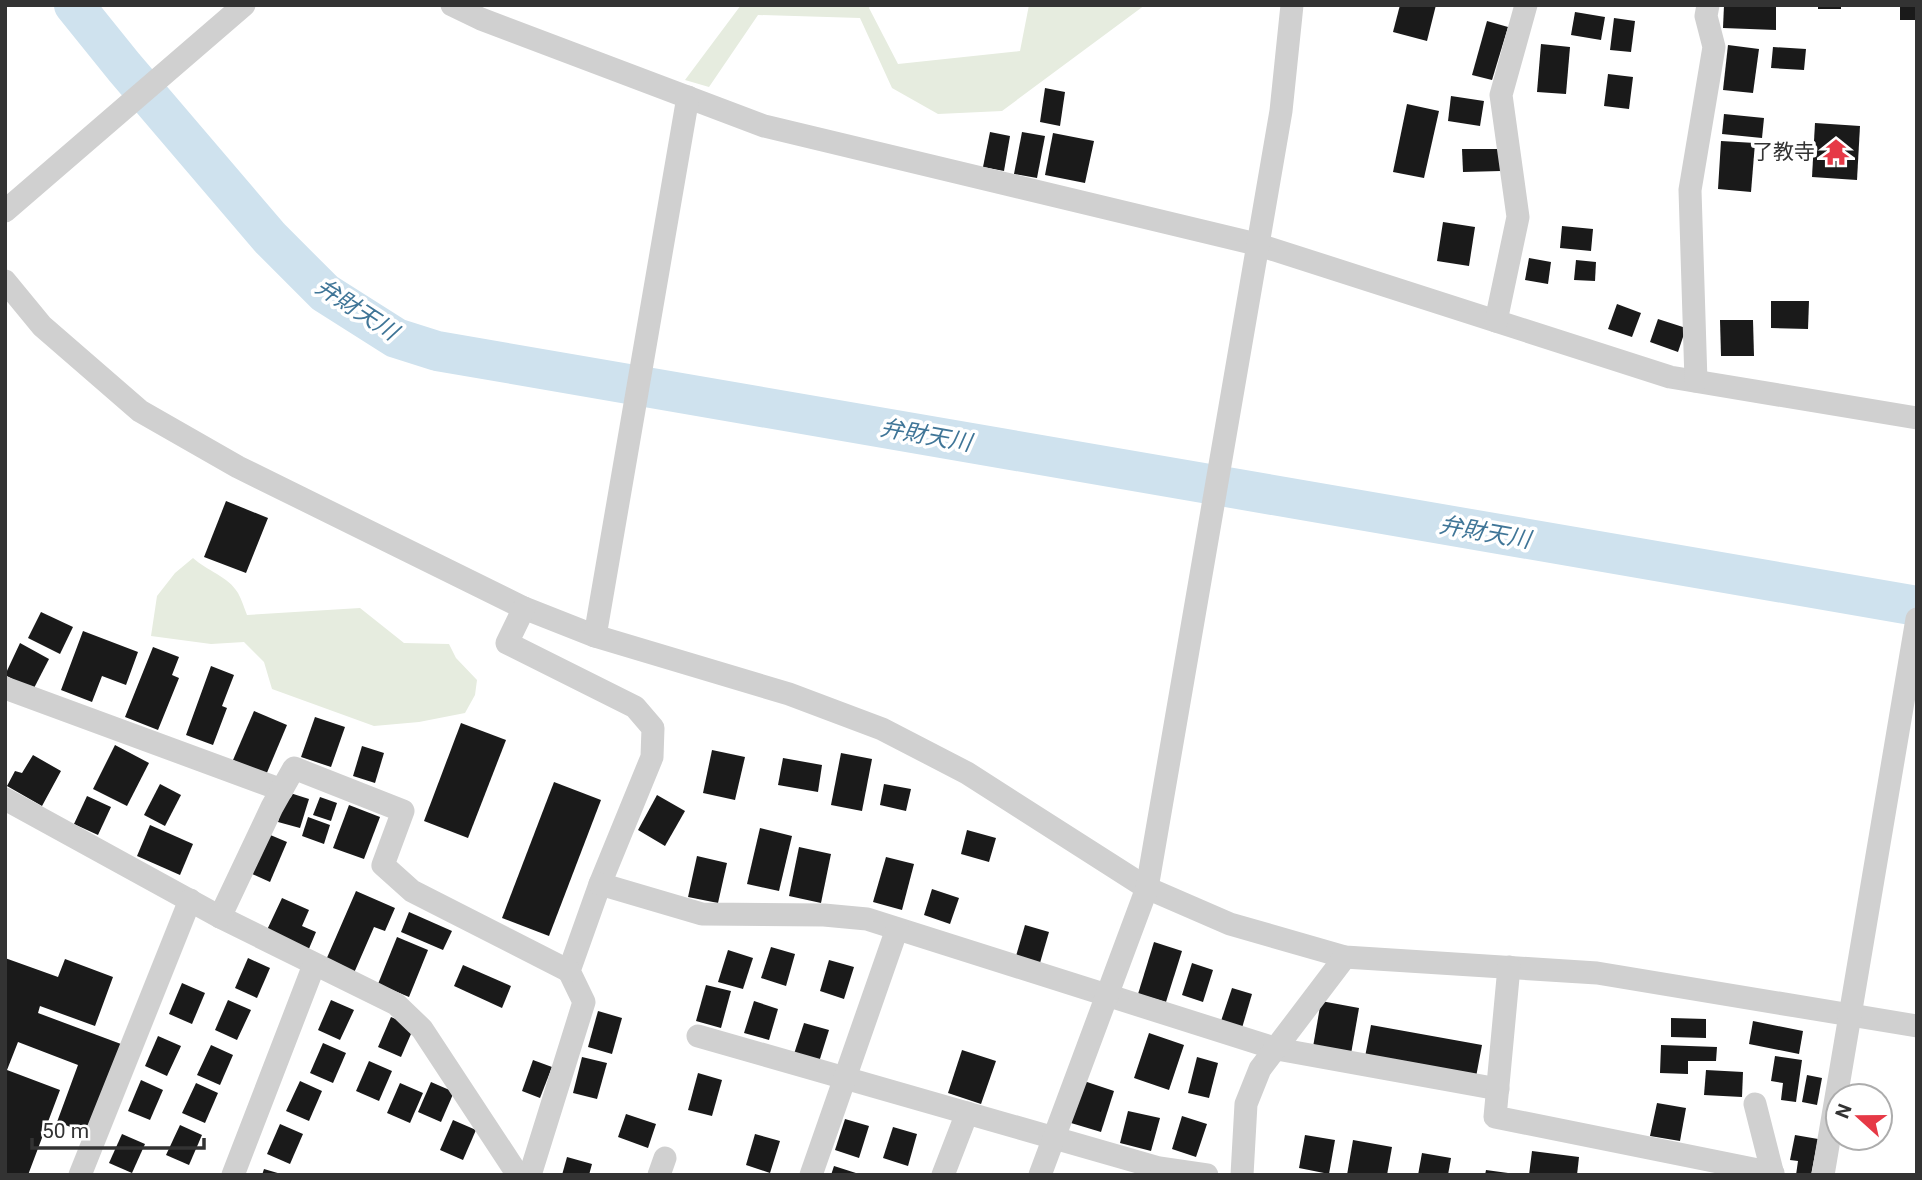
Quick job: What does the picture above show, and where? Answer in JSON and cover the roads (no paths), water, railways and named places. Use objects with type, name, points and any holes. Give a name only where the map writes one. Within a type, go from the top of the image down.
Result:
[{"type":"street","points":[[5,211],[244,5]]},
{"type":"street","points":[[452,5],[481,19],[764,125],[1256,244],[1670,377],[1917,418]]},
{"type":"street","points":[[1040,1175],[1147,888],[1280,111],[1292,5]]},
{"type":"street","points":[[1496,321],[1518,217],[1501,95],[1526,5]]},
{"type":"street","points":[[1696,381],[1690,190],[1714,47],[1706,16],[1708,5]]},
{"type":"street","points":[[595,636],[688,97]]},
{"type":"street","points":[[5,281],[42,326],[140,411],[250,474],[524,608],[595,636],[789,695],[882,729],[967,772],[1147,888],[1230,924],[1345,957],[1597,973],[1917,1026]]},
{"type":"street","points":[[524,608],[507,643],[635,707],[653,728],[652,757],[600,884],[569,971]]},
{"type":"street","points":[[1823,1175],[1917,619]]},
{"type":"street","points":[[5,688],[282,790]]},
{"type":"street","points":[[220,917],[294,768],[403,811],[383,865],[412,891],[569,971],[584,1002],[530,1175]]},
{"type":"street","points":[[5,799],[220,917],[396,1004],[422,1029],[518,1175]]},
{"type":"street","points":[[600,884],[702,914],[824,915],[867,919],[1277,1049],[1498,1089]]},
{"type":"street","points":[[79,1175],[190,900]]},
{"type":"street","points":[[811,1175],[897,929]]},
{"type":"street","points":[[1242,1175],[1246,1104],[1260,1069],[1345,957]]},
{"type":"street","points":[[233,1175],[314,965]]},
{"type":"street","points":[[1509,967],[1495,1117],[1773,1174],[1755,1104]]},
{"type":"street","points":[[698,1037],[1159,1168],[1207,1175]]},
{"type":"street","points":[[943,1175],[967,1113]]},
{"type":"waterway","name":"弁財天川","points":[[74,5],[270,238],[325,293],[396,338],[437,351],[1917,606]]},
{"type":"place","name":"了教寺","points":[[1836,152]]}]
